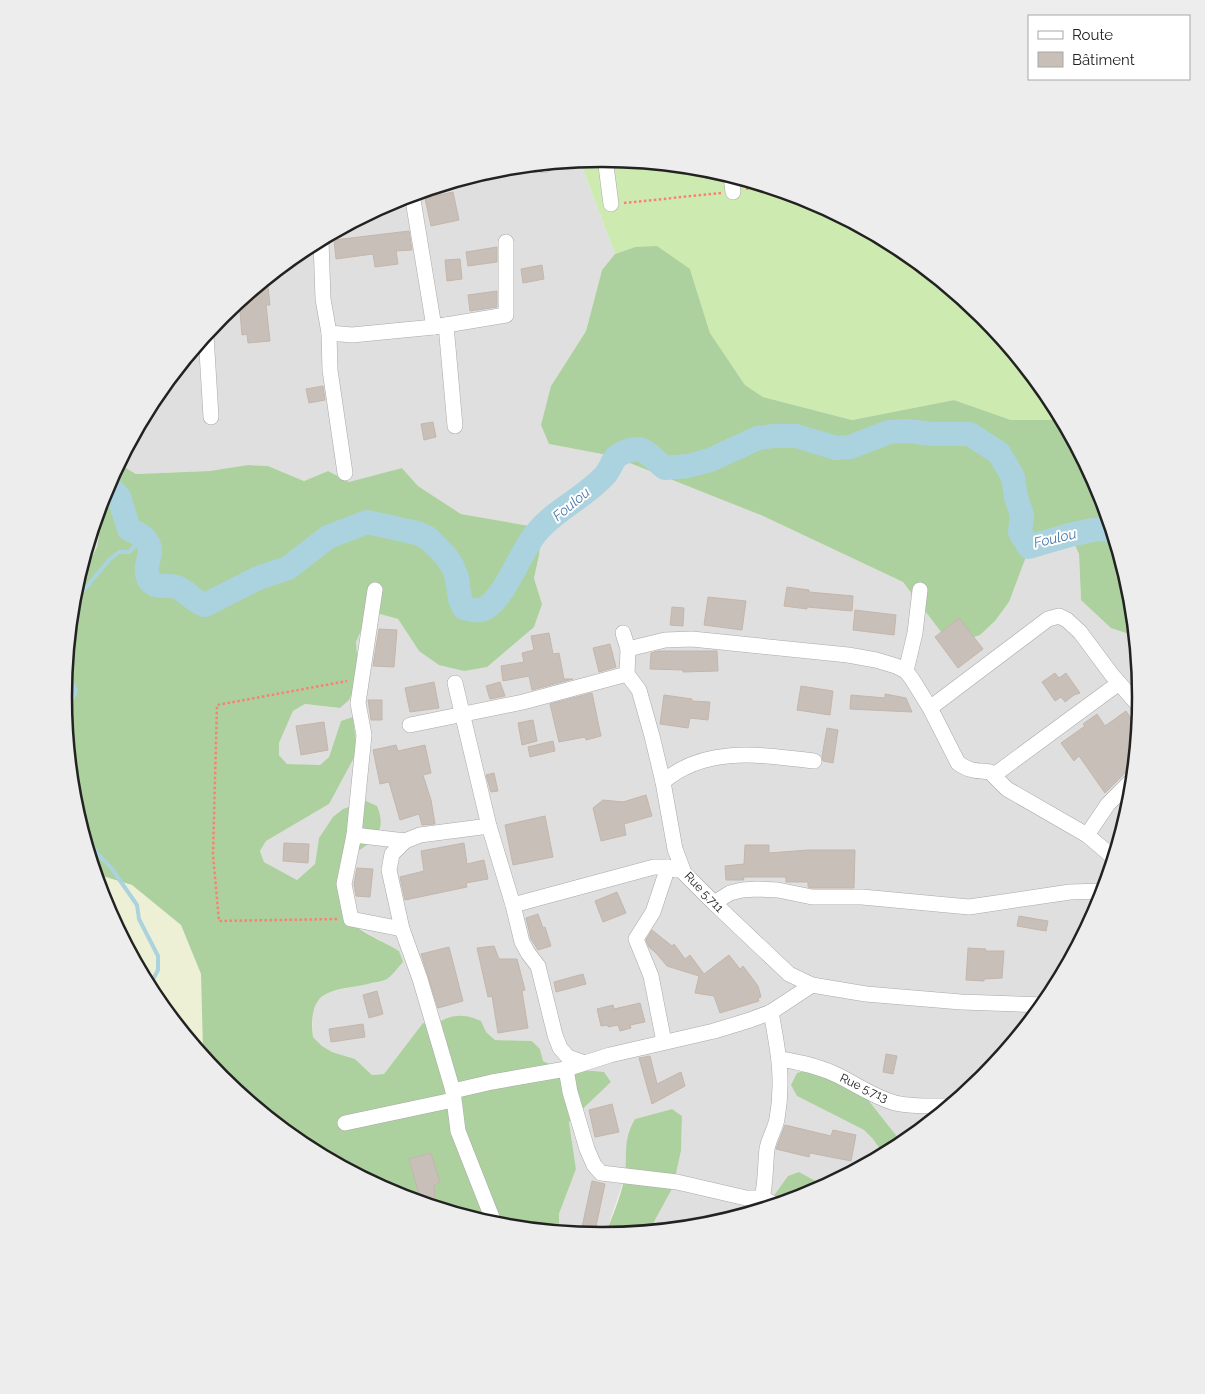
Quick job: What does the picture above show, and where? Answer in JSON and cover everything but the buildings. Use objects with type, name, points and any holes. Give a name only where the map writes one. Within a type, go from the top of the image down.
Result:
[{"type":"street","points":[[606,167],[611,204]]},
{"type":"street","points":[[732,183],[733,192]]},
{"type":"street","points":[[414,202],[440,326],[455,426]]},
{"type":"street","points":[[329,333],[352,336],[440,326],[506,315],[506,242]]},
{"type":"street","points":[[321,248],[323,299],[329,333],[330,370],[345,473]]},
{"type":"street","points":[[207,345],[211,417]]},
{"type":"street","points":[[375,590],[358,703],[364,735],[354,835],[344,884],[351,919],[402,929]]},
{"type":"street","points":[[906,671],[915,633],[920,590]]},
{"type":"street","points":[[930,708],[1048,619],[1058,616],[1067,620],[1080,632],[1132,698]]},
{"type":"street","points":[[410,725],[463,716],[563,692],[627,674],[628,649],[623,633]]},
{"type":"street","points":[[628,649],[665,640],[692,639],[848,655],[896,666],[906,671],[930,708],[958,763],[966,769],[990,772],[1007,789],[1086,835],[1108,853]]},
{"type":"street","name":"Rue 5.711","points":[[627,674],[638,690],[663,782],[675,849],[684,873],[714,904],[789,974],[812,985],[866,994],[1034,1005]]},
{"type":"street","points":[[455,683],[489,826],[522,942],[540,970],[555,1035],[560,1048],[568,1057],[582,1062]]},
{"type":"street","points":[[994,775],[1119,683]]},
{"type":"street","points":[[663,782],[685,767],[700,760],[716,756],[761,755],[814,761]]},
{"type":"street","points":[[1086,835],[1108,804],[1124,788]]},
{"type":"street","points":[[489,826],[420,835],[405,841],[392,854],[389,870],[402,929],[420,979],[453,1096],[458,1131],[491,1215]]},
{"type":"street","points":[[354,835],[405,841]]},
{"type":"street","points":[[513,905],[654,867],[668,867],[684,873]]},
{"type":"street","points":[[664,1042],[651,976],[636,939],[654,912],[668,867]]},
{"type":"street","points":[[714,904],[730,893],[757,889],[778,890],[812,897],[862,897],[969,907],[1070,892],[1095,891]]},
{"type":"street","points":[[345,1122],[453,1096],[492,1082],[566,1069],[582,1062],[750,1020],[771,1012],[812,985]]},
{"type":"street","points":[[761,1203],[766,1185],[765,1163],[779,1102],[780,1059],[771,1012]]},
{"type":"street","name":"Rue 5.713","points":[[780,1059],[800,1062],[838,1076],[860,1089],[895,1102],[915,1106],[938,1106]]},
{"type":"street","points":[[566,1069],[570,1092],[588,1149],[594,1165],[602,1173],[677,1182],[746,1198],[759,1203]]},
{"type":"path","points":[[611,204],[733,192]]},
{"type":"path","points":[[351,919],[218,922],[213,855],[217,705],[362,678]]},
{"type":"shaded area","points":[[582,168],[615,254],[602,270],[586,331],[551,386],[549,444],[612,456],[763,516],[903,582],[941,632],[980,635],[995,621],[1009,602],[1032,541],[1050,529],[1071,534],[1079,554],[1081,600],[1128,633],[1132,697],[1128,766],[1122,800],[1104,867],[1078,931],[1043,991],[1023,1020],[1001,1046],[952,1095],[898,1137],[865,1096],[797,1096],[864,1130],[880,1148],[867,1156],[817,1182],[799,1172],[773,1199],[706,1217],[653,1224],[673,1187],[681,1151],[682,1116],[672,1109],[635,1119],[624,1179],[608,1227],[559,1225],[559,1214],[576,1169],[569,1122],[611,1082],[554,1066],[543,1061],[540,1049],[532,1041],[495,1040],[485,1032],[481,1021],[435,1025],[423,1024],[384,1074],[372,1075],[355,1059],[332,1052],[322,1046],[313,1037],[313,1012],[316,1002],[324,993],[386,980],[399,951],[357,927],[343,907],[336,885],[343,862],[319,838],[315,864],[297,880],[264,862],[260,851],[266,841],[329,804],[341,721],[329,757],[320,766],[287,764],[279,755],[279,743],[293,711],[305,704],[340,708],[359,677],[356,642],[366,620],[376,613],[398,619],[419,651],[542,604],[534,578],[541,539],[552,530],[461,514],[418,486],[402,468],[349,483],[328,471],[304,481],[268,466],[248,465],[209,471],[136,474],[125,468],[127,463],[144,432],[182,374],[228,322],[253,299],[308,256],[368,222],[432,195],[499,177]]},
{"type":"shaded area","points":[[99,535],[99,535],[97,547],[92,556]]},
{"type":"green space","points":[[582,168],[637,168],[706,177],[773,195],[805,207],[868,238],[897,256],[952,299],[977,322],[1023,374],[1053,420],[1011,420],[954,400],[852,420],[763,397],[745,385],[710,333],[690,269],[635,247],[615,254]]},
{"type":"green space","points":[[657,246],[690,269],[710,333],[745,385],[763,397],[852,420],[954,400],[1011,420],[1053,420],[1078,463],[1104,527],[1122,594],[1129,634],[1111,628],[1081,600],[1079,554],[1070,534],[1050,529],[1032,541],[1009,602],[995,621],[980,635],[959,642],[941,632],[903,582],[763,516],[612,456],[549,444],[541,425],[551,386],[586,331],[602,270],[615,254],[635,247]]},
{"type":"green space","points":[[248,465],[268,466],[304,481],[328,471],[349,482],[402,468],[418,486],[461,514],[553,530],[541,539],[534,578],[542,604],[534,627],[487,667],[464,671],[439,665],[419,651],[398,619],[376,613],[366,620],[356,642],[359,677],[349,700],[340,708],[305,704],[293,711],[279,743],[279,755],[287,764],[320,765],[329,757],[341,721],[353,717],[357,752],[329,804],[266,841],[260,851],[264,862],[297,880],[315,864],[319,838],[333,817],[343,809],[366,801],[377,806],[380,815],[380,829],[372,840],[344,862],[338,878],[339,897],[342,907],[352,922],[358,928],[399,951],[403,962],[385,980],[332,991],[318,1001],[314,1009],[312,1021],[313,1037],[322,1046],[332,1052],[355,1059],[372,1075],[384,1074],[423,1023],[435,1025],[452,1017],[463,1016],[481,1021],[486,1032],[495,1040],[532,1041],[540,1049],[543,1061],[550,1064],[573,1070],[604,1072],[611,1082],[569,1122],[576,1169],[559,1214],[559,1225],[499,1217],[465,1209],[400,1187],[368,1172],[308,1138],[280,1117],[228,1072],[203,1045],[201,974],[181,925],[132,885],[104,877],[83,800],[74,732],[72,697],[74,662],[83,594],[99,535],[113,494],[125,468],[136,474],[209,471]]},
{"type":"green space","points":[[104,875],[132,885],[181,925],[201,974],[203,1045],[182,1020],[144,962],[127,931]]},
{"type":"green space","points":[[808,1070],[865,1096],[898,1137],[880,1148],[864,1130],[797,1096],[791,1085],[797,1073]]},
{"type":"green space","points":[[672,1109],[682,1116],[681,1151],[673,1187],[653,1224],[608,1227],[622,1187],[628,1135],[635,1119]]},
{"type":"green space","points":[[799,1172],[817,1182],[771,1200],[788,1176]]},
{"type":"waterway","name":"Foulou","points":[[114,492],[119,497],[129,529],[141,536],[150,548],[147,567],[150,581],[155,585],[173,586],[180,589],[205,605],[258,578],[288,568],[328,537],[367,522],[417,533],[428,538],[452,565],[464,608],[481,610],[494,602],[537,532],[553,516],[598,482],[606,474],[616,457],[629,450],[637,449],[648,454],[665,468],[688,466],[710,460],[758,438],[774,436],[796,436],[836,448],[850,447],[889,432],[970,434],[999,453],[1013,477],[1016,497],[1022,515],[1020,532],[1029,547],[1084,532],[1105,529]]},
{"type":"waterway","points":[[84,590],[109,560],[119,552],[129,552],[135,546],[139,534]]},
{"type":"waterway","points":[[72,698],[76,691],[73,684]]},
{"type":"waterway","points":[[97,852],[112,869],[137,905],[139,919],[158,956],[158,970],[154,978]]}]
